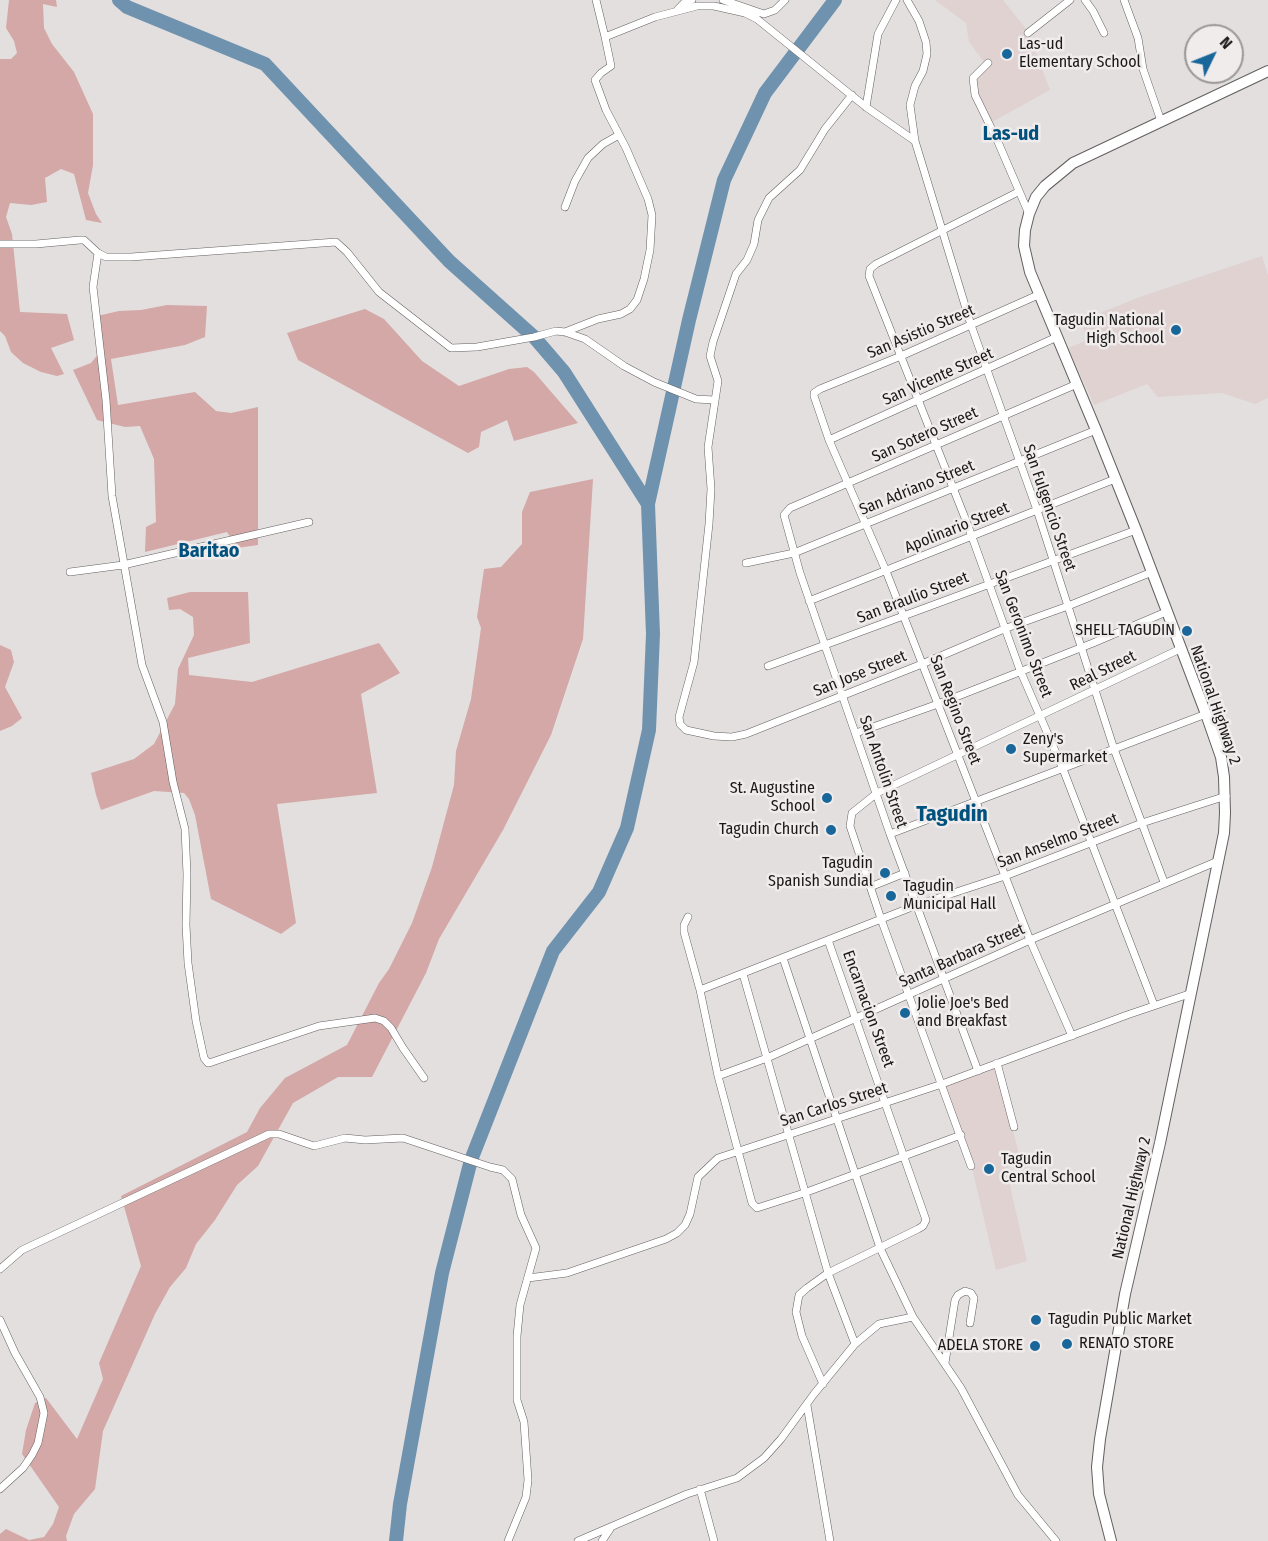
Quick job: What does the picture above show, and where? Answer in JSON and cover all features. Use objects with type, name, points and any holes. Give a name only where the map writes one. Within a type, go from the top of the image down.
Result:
[{"type":"highway","name":"National Highway 2","points":[[1111,1541],[1099,1494],[1097,1467],[1100,1439],[1125,1293],[1160,1143],[1224,833],[1226,796],[1221,757],[1206,714],[1096,430],[1029,272],[1024,246],[1029,214],[1036,197],[1045,186],[1073,164],[1268,71]]},
{"type":"street","points":[[566,332],[630,309],[638,300],[650,250],[652,215],[648,199],[595,80],[611,66],[596,0]]},
{"type":"street","points":[[676,11],[685,2],[692,0]]},
{"type":"street","points":[[723,0],[764,14],[775,10],[785,0]]},
{"type":"street","points":[[866,108],[878,34],[896,0]]},
{"type":"street","name":"San Fulgencio Street","points":[[907,0],[920,21],[927,54],[910,105],[915,141],[971,325],[1037,510],[1114,749],[1164,882]]},
{"type":"street","points":[[1028,33],[1070,0]]},
{"type":"street","points":[[1085,0],[1094,11],[1104,33]]},
{"type":"street","points":[[1124,0],[1136,29],[1143,69],[1161,121]]},
{"type":"street","points":[[605,37],[676,11],[697,6],[714,6],[746,13],[866,108],[915,141]]},
{"type":"street","points":[[988,63],[973,78],[975,95],[1029,214]]},
{"type":"street","points":[[0,244],[84,240],[98,253],[106,256],[131,257],[336,242],[347,252],[379,292],[451,348],[477,347],[556,331],[566,332],[585,339],[624,366],[654,382],[696,399],[714,400],[718,381],[710,356],[713,342],[736,274],[747,260],[754,244],[762,213],[769,198],[800,170],[849,94]]},
{"type":"street","points":[[564,207],[588,158],[603,144],[619,135]]},
{"type":"street","points":[[944,231],[1018,192]]},
{"type":"street","name":"San Geronimo Street","points":[[944,231],[876,264],[869,273],[972,537],[1004,629],[1063,769],[1154,1005]]},
{"type":"street","points":[[98,253],[93,287],[106,400],[112,496],[142,665],[163,722],[173,782],[185,829],[188,963],[204,1058],[208,1063],[319,1026],[375,1018],[384,1021],[391,1028],[424,1078]]},
{"type":"street","name":"San Asistio Street","points":[[814,393],[1038,295]]},
{"type":"street","name":"San Vicente Street","points":[[829,440],[1057,337]]},
{"type":"street","name":"San Sotero Street","points":[[785,513],[790,508],[1077,384]]},
{"type":"street","name":"San Regino Street","points":[[814,393],[829,440],[886,571],[1030,940],[1072,1036]]},
{"type":"street","name":"San Jose Street","points":[[714,400],[708,447],[711,489],[710,524],[694,662],[679,721],[686,730],[714,736],[732,737],[746,734],[1004,629],[1152,572]]},
{"type":"street","name":"San Adriano Street","points":[[746,563],[794,553],[1096,430]]},
{"type":"street","name":"Apolinario Street","points":[[809,601],[1115,479]]},
{"type":"street","name":"San Antolin Street","points":[[785,513],[784,519],[809,601],[890,834],[978,1071]]},
{"type":"street","points":[[70,572],[123,565],[309,522]]},
{"type":"street","name":"San Braulio Street","points":[[768,666],[1136,530]]},
{"type":"street","points":[[856,733],[938,704],[1166,612]]},
{"type":"street","name":"Real Street","points":[[870,886],[850,826],[850,819],[857,808],[877,793],[1180,649]]},
{"type":"street","points":[[890,834],[1206,714]]},
{"type":"street","name":"San Anselmo Street","points":[[700,990],[917,905],[1005,876],[1142,823],[1226,796]]},
{"type":"street","name":"Santa Barbara Street","points":[[718,1076],[767,1058],[1030,940],[1218,861]]},
{"type":"street","points":[[905,873],[870,886],[971,1166]]},
{"type":"street","points":[[688,917],[684,925],[684,932],[700,990],[718,1076],[752,1203],[757,1208],[961,1135]]},
{"type":"street","name":"Encarnacion Street","points":[[828,940],[925,1215],[925,1223],[918,1229],[880,1248]]},
{"type":"street","points":[[783,958],[880,1248],[913,1317],[961,1388],[1018,1495],[1056,1541]]},
{"type":"street","points":[[743,974],[828,1273],[855,1344]]},
{"type":"street","name":"San Carlos Street","points":[[528,1278],[567,1273],[666,1239],[677,1233],[685,1225],[690,1214],[696,1184],[702,1172],[718,1158],[942,1084],[1189,994]]},
{"type":"street","points":[[997,1063],[1014,1127]]},
{"type":"street","points":[[0,1269],[22,1250],[120,1206],[260,1138],[279,1134],[314,1146],[345,1138],[365,1140],[403,1138],[503,1170],[512,1179],[521,1215],[536,1248],[520,1305],[516,1388],[524,1422],[528,1480],[526,1497],[508,1541]]},
{"type":"street","points":[[823,1384],[802,1336],[796,1312],[799,1295],[828,1273],[880,1248]]},
{"type":"street","points":[[945,1363],[955,1300],[965,1291],[971,1293],[974,1298],[970,1323]]},
{"type":"street","points":[[578,1541],[700,1489],[737,1478],[758,1463],[781,1439],[855,1344],[879,1324],[913,1317]]},
{"type":"street","points":[[0,1320],[15,1353],[40,1397],[44,1413],[38,1443],[32,1455],[23,1468],[0,1489]]},
{"type":"street","points":[[807,1405],[830,1541]]},
{"type":"street","points":[[700,1489],[714,1541]]},
{"type":"street","points":[[602,1541],[610,1529]]},
{"type":"shaded area","points":[[9,0],[56,0],[57,7],[43,4],[44,28],[52,44],[74,72],[93,114],[93,165],[88,193],[102,223],[86,220],[74,174],[61,169],[45,178],[47,202],[31,205],[10,203],[6,217],[12,234],[20,312],[67,314],[74,340],[51,348],[64,374],[57,376],[41,372],[23,363],[11,352],[5,336],[0,331],[0,59],[11,59],[17,53],[14,41],[6,28]]},
{"type":"shaded area","name":"Las-ud Elementary School","points":[[935,0],[1003,0],[1027,30],[1050,90],[992,122],[980,102],[974,79],[987,66],[969,42],[966,23]]},
{"type":"shaded area","name":"Tagudin National High School","points":[[1262,256],[1268,276],[1268,398],[1255,404],[1222,393],[1158,397],[1147,384],[1094,405],[1068,348],[1088,340],[1080,321],[1140,297]]},
{"type":"shaded area","points":[[167,305],[207,306],[205,337],[185,345],[111,359],[118,405],[195,392],[216,411],[231,413],[258,407],[258,545],[237,548],[227,532],[145,552],[146,527],[156,522],[154,459],[140,426],[125,427],[97,420],[73,370],[91,363],[99,353],[93,317]]},
{"type":"shaded area","points":[[365,309],[384,319],[422,361],[459,386],[509,369],[527,367],[534,372],[578,423],[514,441],[507,420],[481,432],[479,447],[468,453],[298,360],[287,333]]},
{"type":"shaded area","points":[[593,479],[583,639],[551,735],[503,830],[439,939],[426,973],[372,1077],[338,1077],[293,1103],[258,1166],[237,1185],[215,1220],[196,1244],[186,1268],[170,1287],[155,1314],[103,1431],[95,1489],[74,1514],[66,1536],[67,1541],[0,1541],[0,1534],[6,1529],[29,1540],[44,1537],[53,1524],[59,1507],[22,1454],[26,1430],[35,1403],[46,1398],[77,1439],[103,1379],[99,1363],[141,1266],[121,1196],[247,1132],[260,1108],[285,1078],[347,1045],[412,923],[432,867],[454,785],[456,751],[471,699],[481,628],[477,617],[484,569],[501,567],[522,544],[522,512],[530,492]]},
{"type":"shaded area","points":[[190,592],[248,592],[250,643],[188,658],[189,675],[252,682],[379,643],[400,673],[361,694],[377,793],[277,804],[296,923],[281,934],[211,899],[195,815],[184,793],[154,791],[101,810],[96,795],[91,773],[134,759],[154,744],[175,704],[178,669],[194,635],[193,617],[180,609],[169,610],[167,598]]},
{"type":"shaded area","points":[[0,645],[11,650],[14,662],[5,687],[22,718],[12,726],[0,731]]},
{"type":"shaded area","name":"Tagudin Central School","points":[[995,1067],[1021,1162],[1006,1168],[1027,1261],[996,1270],[973,1172],[946,1085]]},
{"type":"waterway","points":[[119,0],[127,7],[265,64],[449,261],[534,337],[564,372],[648,504]]},
{"type":"waterway","points":[[396,1541],[400,1504],[442,1273],[471,1160],[553,951],[599,892],[627,828],[649,730],[653,634],[648,504],[689,320],[724,180],[765,93],[835,0]]},
{"type":"place","name":"Las-ud Elementary School","points":[[1007,54]]},
{"type":"place","name":"Tagudin National High School","points":[[1176,330]]},
{"type":"place","name":"SHELL TAGUDIN","points":[[1187,631]]},
{"type":"place","name":"Zeny's Supermarket","points":[[1011,749]]},
{"type":"place","name":"St. Augustine School","points":[[827,798]]},
{"type":"place","name":"Tagudin Church","points":[[831,830]]},
{"type":"place","name":"Tagudin Spanish Sundial","points":[[885,873]]},
{"type":"place","name":"Tagudin Municipal Hall","points":[[891,896]]},
{"type":"place","name":"Jolie Joe's Bed and Breakfast","points":[[905,1013]]},
{"type":"place","name":"Tagudin Central School","points":[[989,1169]]},
{"type":"place","name":"Tagudin Public Market","points":[[1036,1320]]},
{"type":"place","name":"RENATO STORE","points":[[1067,1344]]},
{"type":"place","name":"ADELA STORE","points":[[1035,1346]]},
{"type":"district","name":"Las-ud","points":[[1011,134]]},
{"type":"district","name":"Baritao","points":[[209,551]]},
{"type":"district","name":"Tagudin","points":[[952,815]]}]
